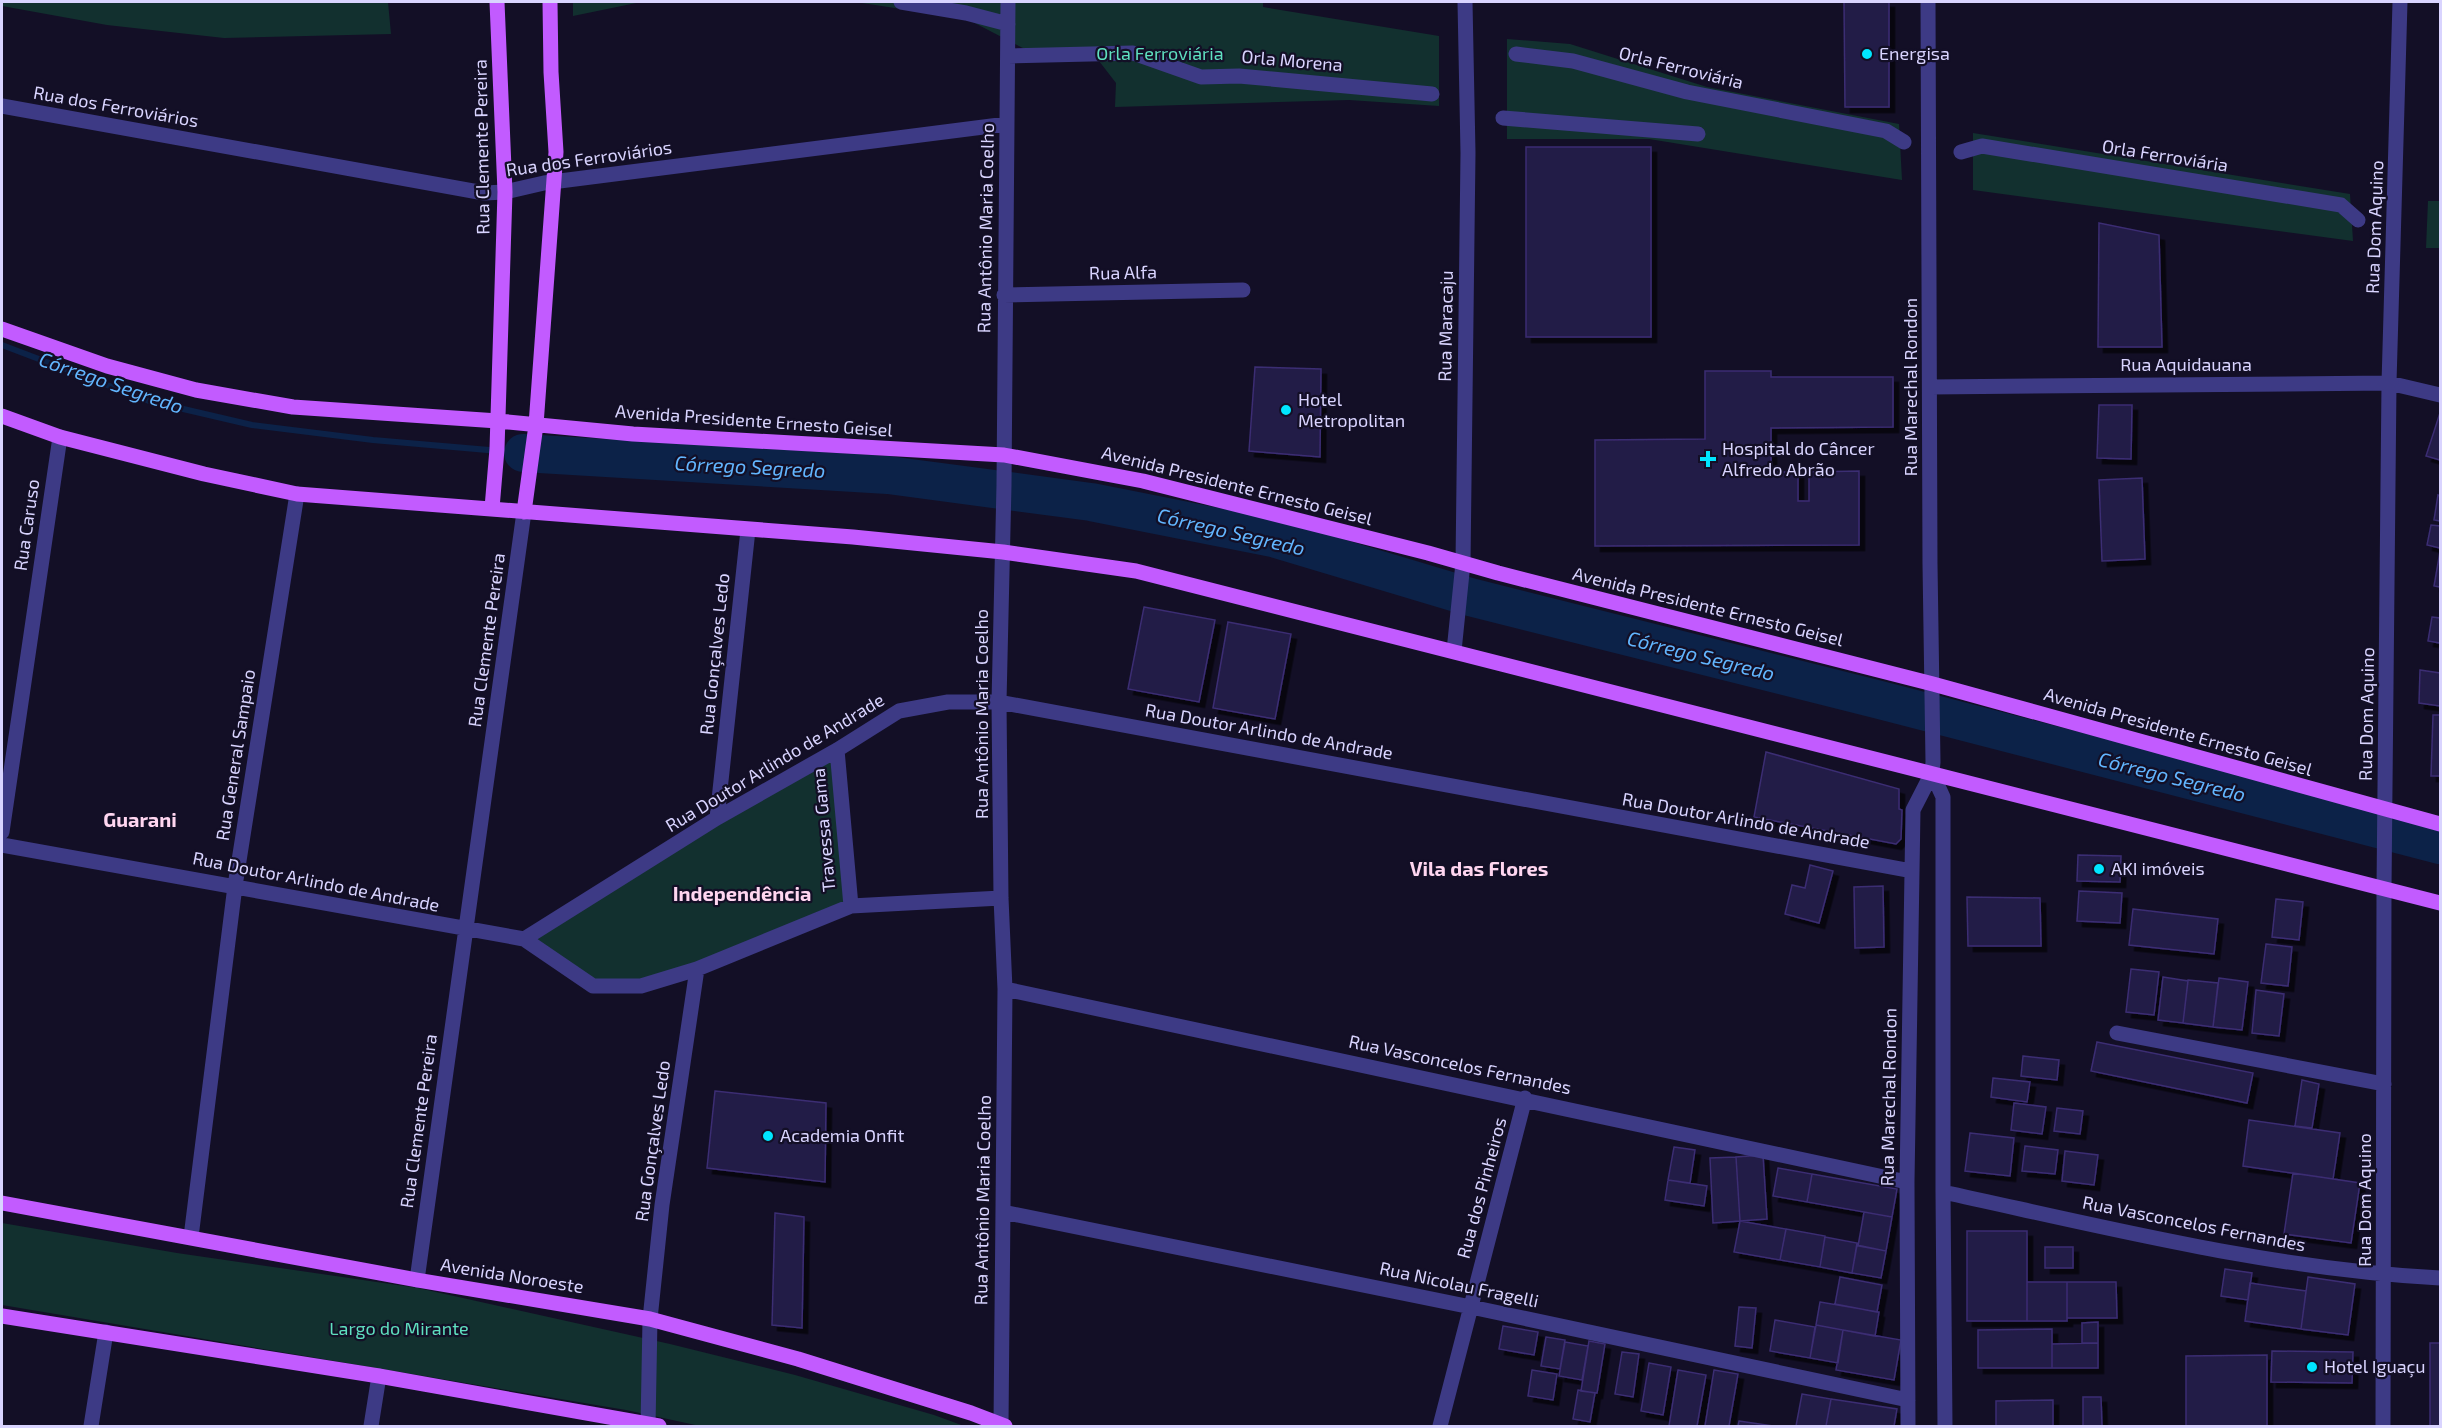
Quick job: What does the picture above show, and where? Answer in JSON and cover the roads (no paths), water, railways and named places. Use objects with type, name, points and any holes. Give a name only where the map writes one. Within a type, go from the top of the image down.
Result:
[{"type":"main road","name":"Rua Clemente Pereira","points":[[492,508],[497,450],[505,192],[497,2]]},
{"type":"main road","name":"Rua Clemente Pereira","points":[[524,512],[536,425],[556,152],[551,72],[553,2]]},
{"type":"main road","name":"Avenida Presidente Ernesto Geisel","points":[[2,329],[107,366],[196,390],[293,407],[745,441],[1004,455],[1075,466],[1143,481],[1933,684],[2385,816],[2440,824]]},
{"type":"main road","points":[[2,416],[60,437],[204,474],[297,494],[853,537],[1003,552],[1136,571],[1933,767],[2384,883],[2440,903]]},
{"type":"main road","name":"Avenida Noroeste","points":[[2,1203],[417,1280],[650,1319],[771,1351],[1002,1425]]},
{"type":"main road","points":[[2,1316],[379,1376],[651,1426]]},
{"type":"street","points":[[901,2],[966,13],[1008,24]]},
{"type":"street","name":"Rua Antônio Maria Coelho","points":[[1002,1425],[1005,989],[1001,898],[999,702],[1004,485],[1008,2]]},
{"type":"street","name":"Rua Maracaju","points":[[1454,651],[1463,580],[1468,153],[1465,2]]},
{"type":"street","name":"Rua Marechal Rondon","points":[[1928,2],[1933,767],[1943,797],[1942,1192],[1945,1426]]},
{"type":"street","name":"Rua Dom Aquino","points":[[2383,1426],[2384,883],[2390,383],[2400,2]]},
{"type":"street","name":"Orla Morena","points":[[1008,56],[1133,53],[1201,77],[1239,76],[1432,94]]},
{"type":"street","name":"Orla Ferroviária","points":[[1516,54],[1573,61],[1687,92],[1886,131],[1904,142]]},
{"type":"street","name":"Rua dos Ferroviários","points":[[2,106],[484,193],[505,192],[553,182],[1007,124]]},
{"type":"street","points":[[1503,118],[1698,134]]},
{"type":"street","name":"Orla Ferroviária","points":[[1961,152],[1982,146],[2341,205],[2358,220]]},
{"type":"street","name":"Rua Alfa","points":[[1004,295],[1243,290]]},
{"type":"street","name":"Rua Aquidauana","points":[[1930,387],[2390,383],[2440,395]]},
{"type":"street","name":"Rua Caruso","points":[[2,832],[60,437]]},
{"type":"street","name":"Rua General Sampaio","points":[[191,1237],[235,886],[297,494]]},
{"type":"street","name":"Rua Clemente Pereira","points":[[417,1280],[524,512]]},
{"type":"street","name":"Rua Gonçalves Ledo","points":[[717,818],[748,530]]},
{"type":"street","name":"Rua Doutor Arlindo de Andrade","points":[[2,845],[524,939],[717,818],[837,750],[899,711],[948,702],[999,702],[1912,871]]},
{"type":"street","name":"Travessa Gama","points":[[837,750],[851,906]]},
{"type":"street","name":"Rua Marechal Rondon","points":[[1908,1426],[1907,1182],[1913,810],[1933,767]]},
{"type":"street","points":[[524,939],[592,986],[641,986],[697,969],[851,906],[1001,898]]},
{"type":"street","name":"Rua Gonçalves Ledo","points":[[651,1426],[650,1319],[663,1198],[697,969]]},
{"type":"street","name":"Rua Vasconcelos Fernandes","points":[[1005,989],[1525,1098],[1907,1182]]},
{"type":"street","points":[[2117,1033],[2384,1084]]},
{"type":"street","name":"Rua dos Pinheiros","points":[[1440,1426],[1525,1098]]},
{"type":"street","name":"Rua Vasconcelos Fernandes","points":[[1942,1192],[2261,1260],[2384,1275],[2440,1278]]},
{"type":"street","name":"Rua Nicolau Fragelli","points":[[1003,1212],[1471,1307],[1908,1400]]},
{"type":"street","points":[[91,1426],[106,1332]]},
{"type":"street","points":[[371,1426],[379,1376]]},
{"type":"waterway","name":"Córrego Segredo","points":[[2,345],[149,401],[252,425],[373,440],[523,453]]},
{"type":"waterway","name":"Córrego Segredo","points":[[523,453],[888,475],[1091,502],[1273,538],[1470,597],[2440,845]]},
{"type":"place","name":"Energisa","points":[[1867,54]]},
{"type":"place","name":"Hotel Metropolitan","points":[[1286,410]]},
{"type":"place","name":"Hospital do Câncer Alfredo Abrão","points":[[1708,459]]},
{"type":"place","name":"AKI imóveis","points":[[2099,869]]},
{"type":"place","name":"Academia Onfit","points":[[768,1136]]},
{"type":"place","name":"Hotel Iguaçu","points":[[2312,1367]]},
{"type":"district","name":"Guarani","points":[[140,820]]},
{"type":"district","name":"Vila das Flores","points":[[1479,869]]},
{"type":"district","name":"Independência","points":[[742,894]]},
{"type":"park label","name":"Largo do Mirante","points":[[399,1329]]}]
